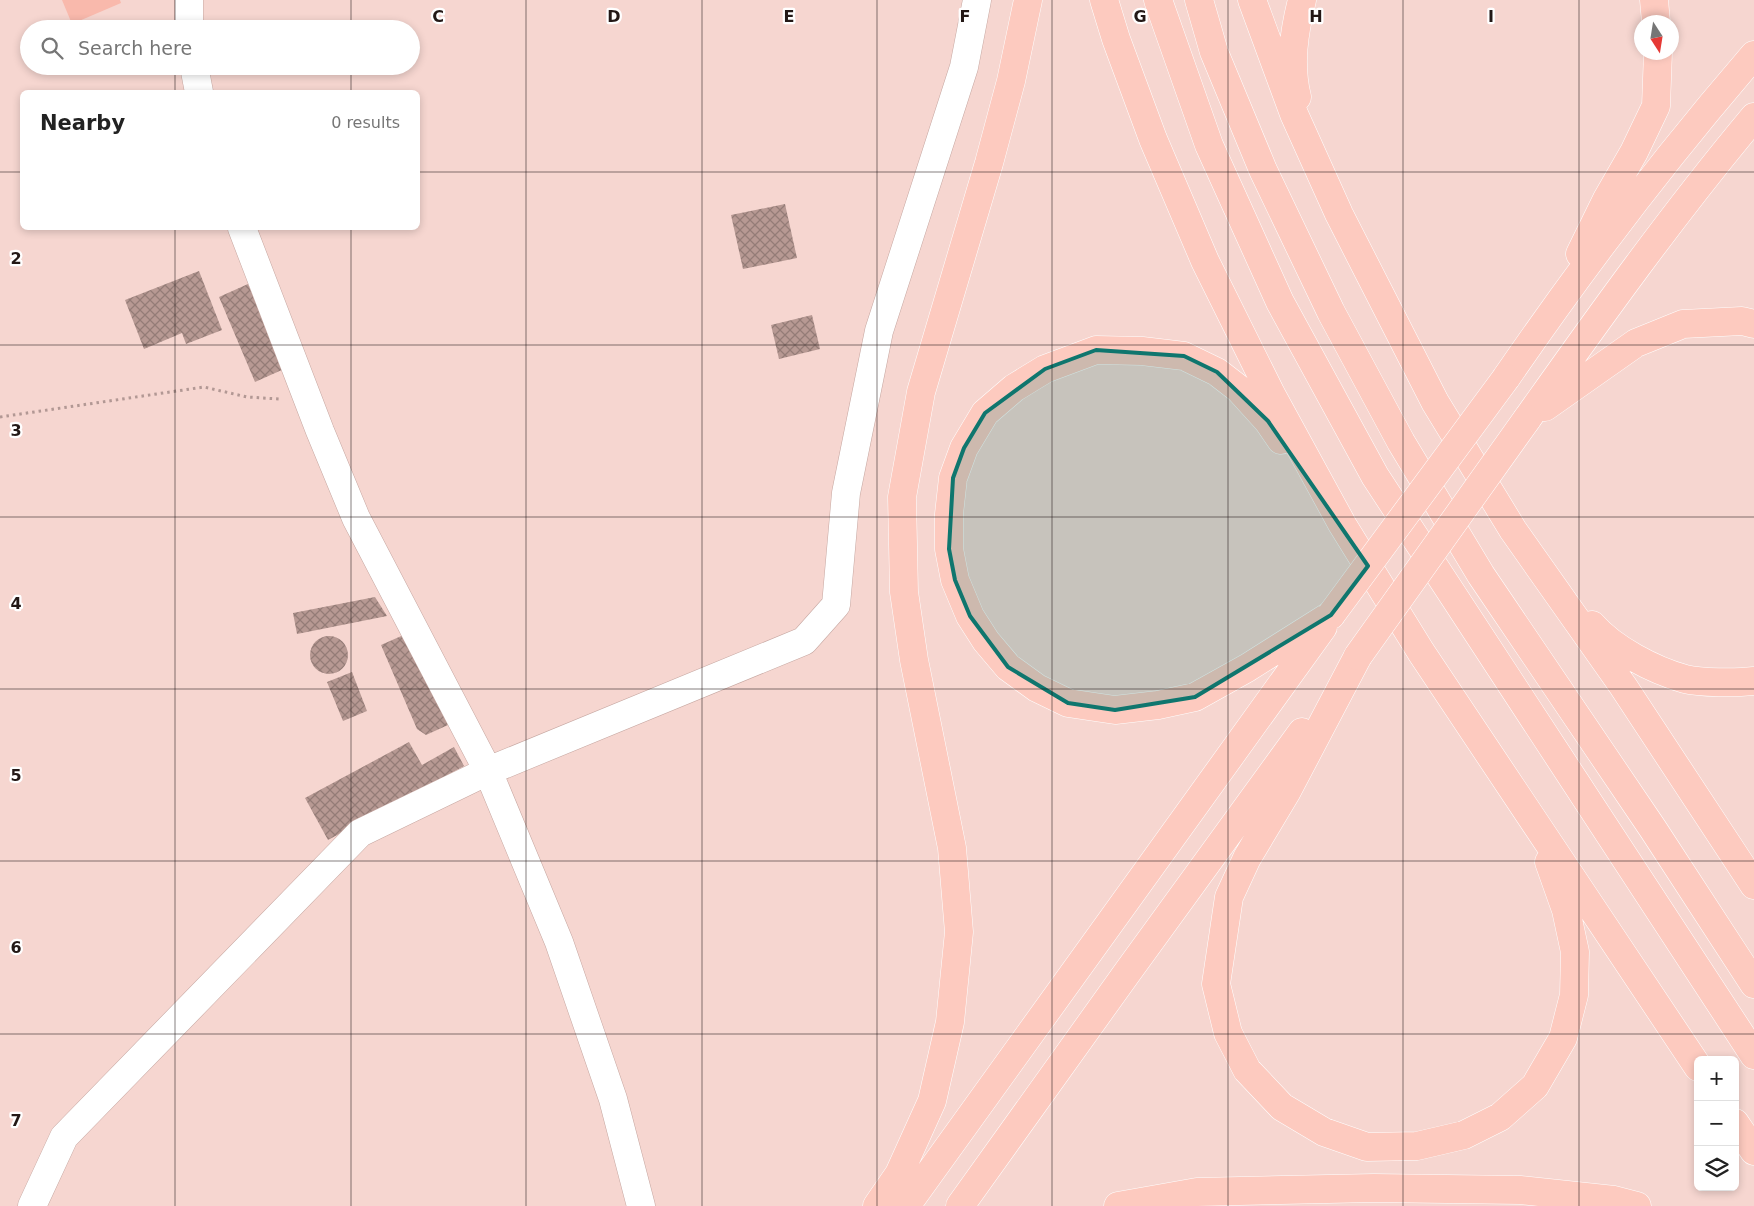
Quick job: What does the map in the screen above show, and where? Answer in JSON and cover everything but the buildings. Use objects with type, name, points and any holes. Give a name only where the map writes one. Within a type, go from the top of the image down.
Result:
[{"type":"main road","points":[[877,1206],[899,1174],[932,1101],[950,1022],[959,932],[952,848],[914,660],[904,592],[902,496],[921,392],[999,127],[1028,0]]},
{"type":"main road","points":[[1104,0],[1153,139],[1205,261],[1271,394],[1342,524],[1421,652],[1694,1061]]},
{"type":"main road","points":[[1158,0],[1209,145],[1276,293],[1375,476],[1754,1055]]},
{"type":"main road","points":[[1199,0],[1214,52],[1263,170],[1331,312],[1400,442],[1481,575],[1754,984]]},
{"type":"main road","points":[[1252,0],[1290,105],[1339,214],[1435,402],[1513,530],[1623,686],[1754,886]]},
{"type":"main road","points":[[1302,0],[1293,36],[1294,84],[1315,161]]},
{"type":"main road","points":[[1654,0],[1655,15]]},
{"type":"main road","points":[[906,1206],[1331,615],[1506,378],[1553,310],[1700,117],[1754,55]]},
{"type":"main road","points":[[1553,310],[1656,106],[1658,60]]},
{"type":"main road","points":[[960,1206],[1358,656],[1638,264],[1704,177],[1754,117]]},
{"type":"main road","points":[[1527,419],[1636,343],[1683,324],[1742,321],[1754,324]]},
{"type":"main road","points":[[1331,615],[1247,668],[1195,696],[1158,705],[1115,710],[1068,702],[1037,688],[1008,667],[986,641],[970,616],[955,580],[949,549],[948,514],[954,478],[964,448],[985,413],[1014,388],[1045,369],[1096,350],[1142,351],[1184,356],[1217,372],[1239,389],[1268,421],[1342,524]]},
{"type":"main road","points":[[1513,530],[1601,635],[1637,660],[1686,680],[1739,683],[1754,681]]},
{"type":"main road","points":[[1358,656],[1287,791],[1247,858],[1228,897],[1216,984],[1228,1033],[1247,1070],[1282,1107],[1324,1132],[1367,1147],[1417,1146],[1464,1135],[1500,1117],[1535,1086],[1563,1038],[1574,995],[1575,952],[1566,910],[1551,866],[1515,794]]},
{"type":"main road","points":[[1739,1129],[1754,1151]]},
{"type":"main road","points":[[1118,1206],[1197,1192],[1374,1188],[1520,1190],[1614,1200],[1637,1206]]},
{"type":"street","points":[[189,0],[189,20]]},
{"type":"street","points":[[32,1206],[64,1137],[360,833],[488,771],[804,641],[836,605],[846,493],[879,331],[964,67],[977,0]]},
{"type":"street","points":[[196,75],[199,90]]},
{"type":"street","points":[[243,230],[307,398],[356,518],[488,771],[559,942],[613,1099],[641,1206]]},
{"type":"path","points":[[0,417],[204,387],[247,397],[291,400],[307,398]]},
{"type":"highlighted area","points":[[1096,350],[1184,356],[1217,372],[1268,421],[1368,566],[1331,615],[1195,697],[1115,710],[1068,703],[1008,667],[970,616],[955,580],[949,549],[953,478],[964,448],[985,413],[1045,369]]},
{"type":"shaded area","points":[[62,0],[120,0],[121,3],[81,20],[70,20]]}]
